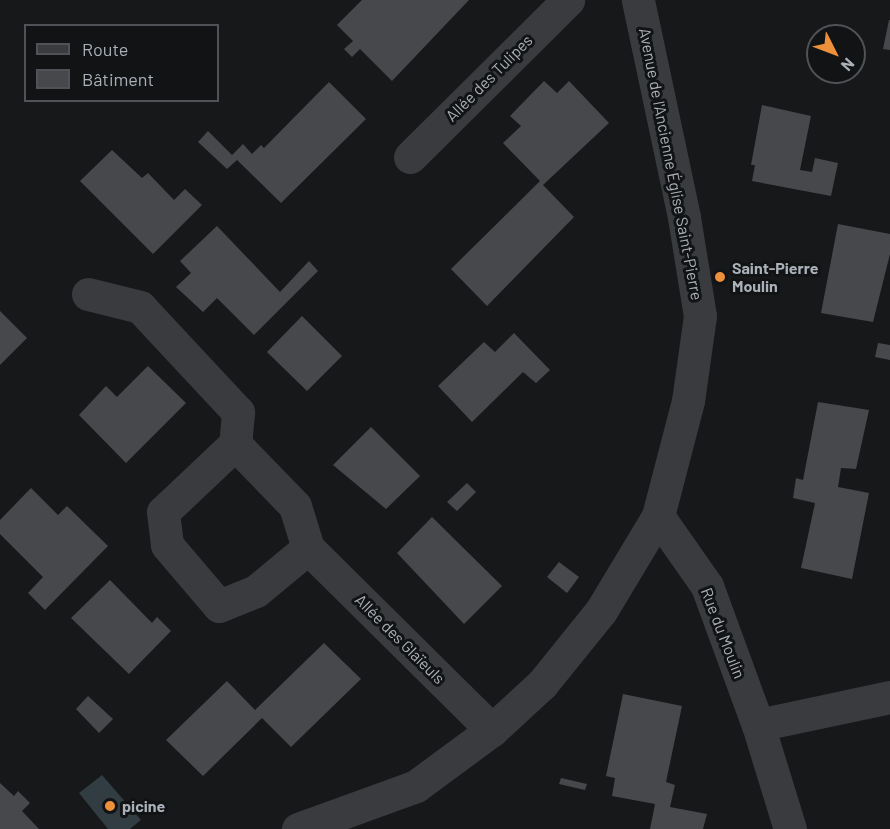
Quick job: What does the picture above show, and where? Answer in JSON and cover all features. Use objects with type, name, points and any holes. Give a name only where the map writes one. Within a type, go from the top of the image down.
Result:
[{"type":"street","name":"Allée des Tulipes","points":[[410,157],[568,0]]},
{"type":"street","name":"Avenue de l'Ancienne Église Saint-Pierre","points":[[298,829],[416,786],[492,730],[542,684],[601,611],[658,516],[688,401],[700,316],[684,217],[638,0]]},
{"type":"street","points":[[88,294],[140,307],[238,412],[235,444],[163,512],[167,545],[219,606],[256,591],[308,548]]},
{"type":"street","name":"Allée des Glaïeuls","points":[[235,444],[294,506],[308,548],[492,730]]},
{"type":"street","name":"Rue du Moulin","points":[[658,516],[707,586],[758,725],[790,829]]},
{"type":"street","points":[[758,725],[890,697]]},
{"type":"street","name":"Rue du Moulin","points":[[758,725],[775,829]]},
{"type":"street","points":[[349,829],[416,786]]},
{"type":"shaded area","name":"picine","points":[[102,775],[141,820],[130,829],[108,829],[79,793]]},
{"type":"building","points":[[362,0],[469,0],[392,81],[360,49],[352,57],[344,49],[353,41],[337,25]]},
{"type":"building","points":[[890,20],[890,50],[883,49]]},
{"type":"building","points":[[544,81],[557,93],[569,81],[609,123],[543,185],[574,217],[487,306],[451,269],[540,181],[503,143],[521,126],[510,116]]},
{"type":"building","points":[[329,82],[366,119],[281,203],[237,160],[227,169],[198,142],[208,131],[232,155],[243,144],[252,154],[261,145],[264,148]]},
{"type":"building","points":[[762,105],[811,116],[800,170],[812,172],[815,158],[838,163],[831,196],[752,181],[755,165],[751,165]]},
{"type":"building","points":[[112,150],[142,178],[148,173],[174,200],[185,189],[202,205],[153,254],[80,181]]},
{"type":"building","points":[[838,224],[890,234],[890,254],[873,322],[821,313]]},
{"type":"building","points":[[217,226],[280,292],[309,261],[318,271],[254,335],[217,298],[203,312],[176,287],[191,273],[180,261]]},
{"type":"building","points":[[0,311],[27,338],[0,365]]},
{"type":"building","points":[[302,316],[342,356],[307,391],[267,352]]},
{"type":"building","points":[[514,333],[550,370],[536,383],[523,372],[472,422],[438,386],[484,342],[495,352]]},
{"type":"building","points":[[878,343],[890,345],[890,360],[875,357]]},
{"type":"building","points":[[148,366],[186,403],[126,463],[79,415],[106,386],[117,397]]},
{"type":"building","points":[[818,402],[869,410],[856,469],[841,468],[838,487],[869,493],[852,579],[801,568],[815,503],[793,498],[796,478],[803,480]]},
{"type":"building","points":[[371,427],[420,476],[386,509],[333,465]]},
{"type":"building","points":[[467,483],[476,492],[457,511],[447,502]]},
{"type":"building","points":[[31,488],[58,515],[67,506],[108,546],[45,610],[28,593],[43,577],[0,534],[0,520]]},
{"type":"building","points":[[432,517],[502,586],[464,624],[397,553]]},
{"type":"building","points":[[559,562],[579,577],[567,593],[547,577]]},
{"type":"building","points":[[110,580],[152,623],[157,617],[171,631],[129,674],[71,618]]},
{"type":"building","points":[[324,643],[361,679],[291,747],[262,718],[203,776],[166,740],[227,681],[255,710]]},
{"type":"building","points":[[623,694],[682,706],[666,782],[675,785],[670,807],[707,814],[703,829],[650,829],[655,804],[612,796],[615,778],[606,776]]},
{"type":"building","points":[[88,696],[113,719],[99,733],[76,709]]},
{"type":"building","points":[[561,778],[587,784],[585,790],[559,784]]},
{"type":"building","points":[[0,783],[14,796],[18,791],[30,803],[22,811],[39,829],[0,829]]},
{"type":"place","name":"Saint-Pierre Moulin","points":[[720,277]]},
{"type":"place","name":"picine","points":[[110,806]]}]
